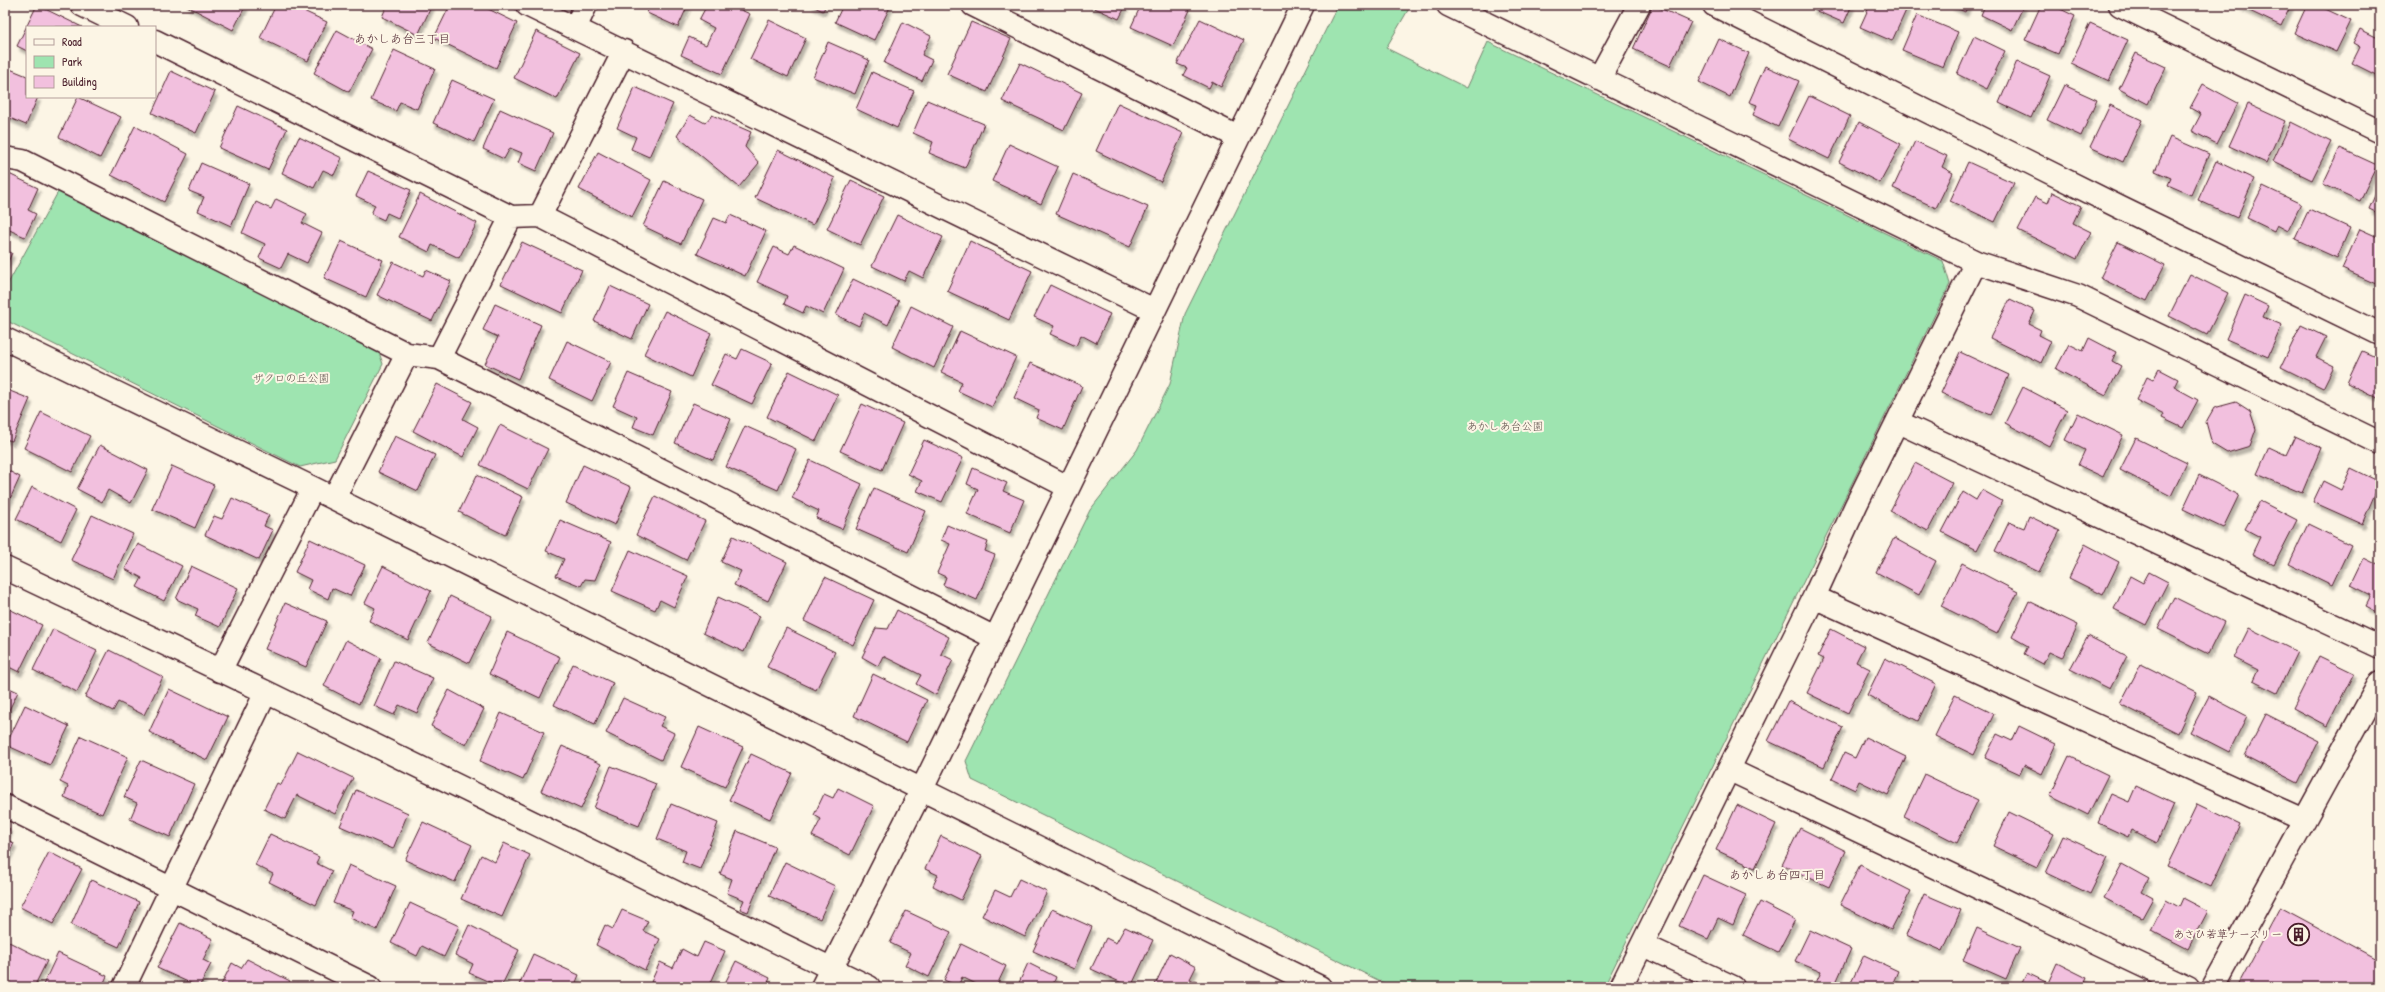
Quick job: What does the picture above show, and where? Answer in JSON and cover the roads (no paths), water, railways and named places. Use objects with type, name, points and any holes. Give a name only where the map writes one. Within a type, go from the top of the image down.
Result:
[{"type":"street","points":[[82,5],[125,26]]},
{"type":"street","points":[[527,5],[1154,310]]},
{"type":"street","points":[[575,28],[586,5]]},
{"type":"street","points":[[973,5],[1238,137]]},
{"type":"street","points":[[827,978],[921,790],[1303,5]]},
{"type":"street","points":[[1448,5],[1976,262],[2078,296],[2380,443]]},
{"type":"street","points":[[1599,79],[1639,5]]},
{"type":"street","points":[[1714,5],[2114,204],[2380,334]]},
{"type":"street","points":[[2120,5],[2380,132]]},
{"type":"street","points":[[156,41],[511,217],[540,216],[1068,487]]},
{"type":"street","points":[[540,216],[624,51]]},
{"type":"street","points":[[5,158],[23,162],[37,168],[373,335],[407,354],[439,358],[995,638]]},
{"type":"street","points":[[439,358],[511,217]]},
{"type":"street","points":[[1622,987],[1730,770],[1814,597],[1856,505],[1976,262]]},
{"type":"street","points":[[5,339],[314,488],[1320,987]]},
{"type":"street","points":[[334,498],[407,354]]},
{"type":"street","points":[[1898,422],[2380,647]]},
{"type":"street","points":[[220,671],[314,488]]},
{"type":"street","points":[[5,568],[266,692],[827,978],[869,987]]},
{"type":"street","points":[[1814,597],[2304,820]]},
{"type":"street","points":[[2213,987],[2380,682]]},
{"type":"street","points":[[124,987],[266,692]]},
{"type":"street","points":[[1730,770],[2188,987]]},
{"type":"street","points":[[5,806],[370,987]]},
{"type":"street","points":[[1643,945],[1733,987]]},
{"type":"place","name":"あさひ若草ナースリー","points":[[2298,934]]},
{"type":"district","name":"あかしあ台三丁目","points":[[402,39]]},
{"type":"district","name":"あかしあ台四丁目","points":[[1777,875]]},
{"type":"park label","name":"ザクロの丘公園","points":[[291,378]]},
{"type":"park label","name":"あかしあ台公園","points":[[1505,426]]}]
